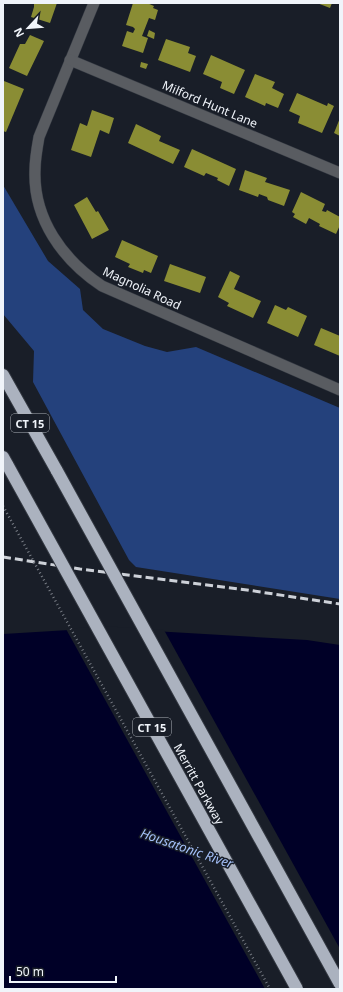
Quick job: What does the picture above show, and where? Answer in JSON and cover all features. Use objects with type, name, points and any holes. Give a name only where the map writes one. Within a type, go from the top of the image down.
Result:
[{"type":"highway","name":"CT 15","points":[[3,375],[340,984]]},
{"type":"highway","name":"Merritt Parkway","points":[[6,461],[297,989]]},
{"type":"street","name":"Magnolia Road","points":[[94,3],[40,137],[35,171],[36,188],[39,204],[52,236],[61,250],[75,265],[88,277],[102,286],[340,390]]},
{"type":"street","name":"Milford Hunt Lane","points":[[70,60],[340,173]]},
{"type":"path","points":[[3,506],[270,989]]},
{"type":"shaded area","points":[[3,185],[48,261],[80,289],[83,310],[103,329],[145,346],[167,352],[196,347],[340,408],[340,599],[136,567],[129,560],[33,382],[34,351],[3,314]]},
{"type":"water","name":"Housatonic River","points":[[102,628],[307,640],[340,645],[340,989],[3,989],[3,634]]},
{"type":"pier","points":[[102,626],[164,630],[340,949],[340,989],[265,989],[66,629]]},
{"type":"building","points":[[34,3],[57,3],[50,23],[31,17]]},
{"type":"building","points":[[133,3],[147,3],[154,6],[153,8],[158,10],[155,20],[149,18],[142,36],[148,38],[143,53],[122,46],[127,31],[133,33],[135,29],[126,25]]},
{"type":"building","points":[[317,3],[332,3],[330,8]]},
{"type":"building","points":[[149,30],[155,33],[154,39],[147,36]]},
{"type":"building","points":[[30,35],[44,41],[27,76],[9,68],[20,44],[25,44]]},
{"type":"building","points":[[166,39],[190,47],[188,53],[196,56],[190,72],[158,60]]},
{"type":"building","points":[[211,55],[245,70],[234,94],[220,88],[222,82],[203,74]]},
{"type":"building","points":[[141,62],[148,64],[146,69],[140,67]]},
{"type":"building","points":[[255,74],[275,82],[272,88],[284,94],[278,108],[266,103],[265,106],[245,97]]},
{"type":"building","points":[[4,81],[24,89],[6,132],[3,131]]},
{"type":"building","points":[[297,93],[327,106],[328,103],[334,106],[322,133],[298,123],[300,116],[289,111]]},
{"type":"building","points":[[92,110],[114,118],[109,134],[100,130],[91,157],[71,150],[80,123],[87,126]]},
{"type":"building","points":[[340,118],[340,136],[334,133]]},
{"type":"building","points":[[136,124],[161,136],[159,141],[180,150],[173,164],[128,143]]},
{"type":"building","points":[[192,149],[236,169],[229,186],[217,180],[218,178],[206,173],[204,176],[184,167]]},
{"type":"building","points":[[245,170],[267,178],[265,182],[290,190],[284,206],[268,200],[267,197],[259,194],[258,197],[239,190]]},
{"type":"building","points":[[301,192],[325,204],[322,211],[326,212],[327,210],[340,217],[340,225],[336,234],[319,226],[320,224],[309,218],[306,224],[293,217],[295,214],[292,212]]},
{"type":"building","points":[[87,197],[96,212],[98,211],[109,230],[92,239],[74,205]]},
{"type":"building","points":[[122,240],[158,256],[151,273],[144,270],[143,273],[128,267],[130,264],[115,257]]},
{"type":"building","points":[[170,264],[206,277],[200,293],[164,281]]},
{"type":"building","points":[[230,271],[240,276],[234,289],[261,301],[253,318],[227,306],[229,303],[218,297]]},
{"type":"building","points":[[275,305],[286,310],[288,307],[307,316],[298,337],[267,323]]},
{"type":"building","points":[[321,328],[340,336],[340,356],[314,345]]},
{"type":"railway","points":[[3,557],[80,569],[247,590],[340,604]]}]
